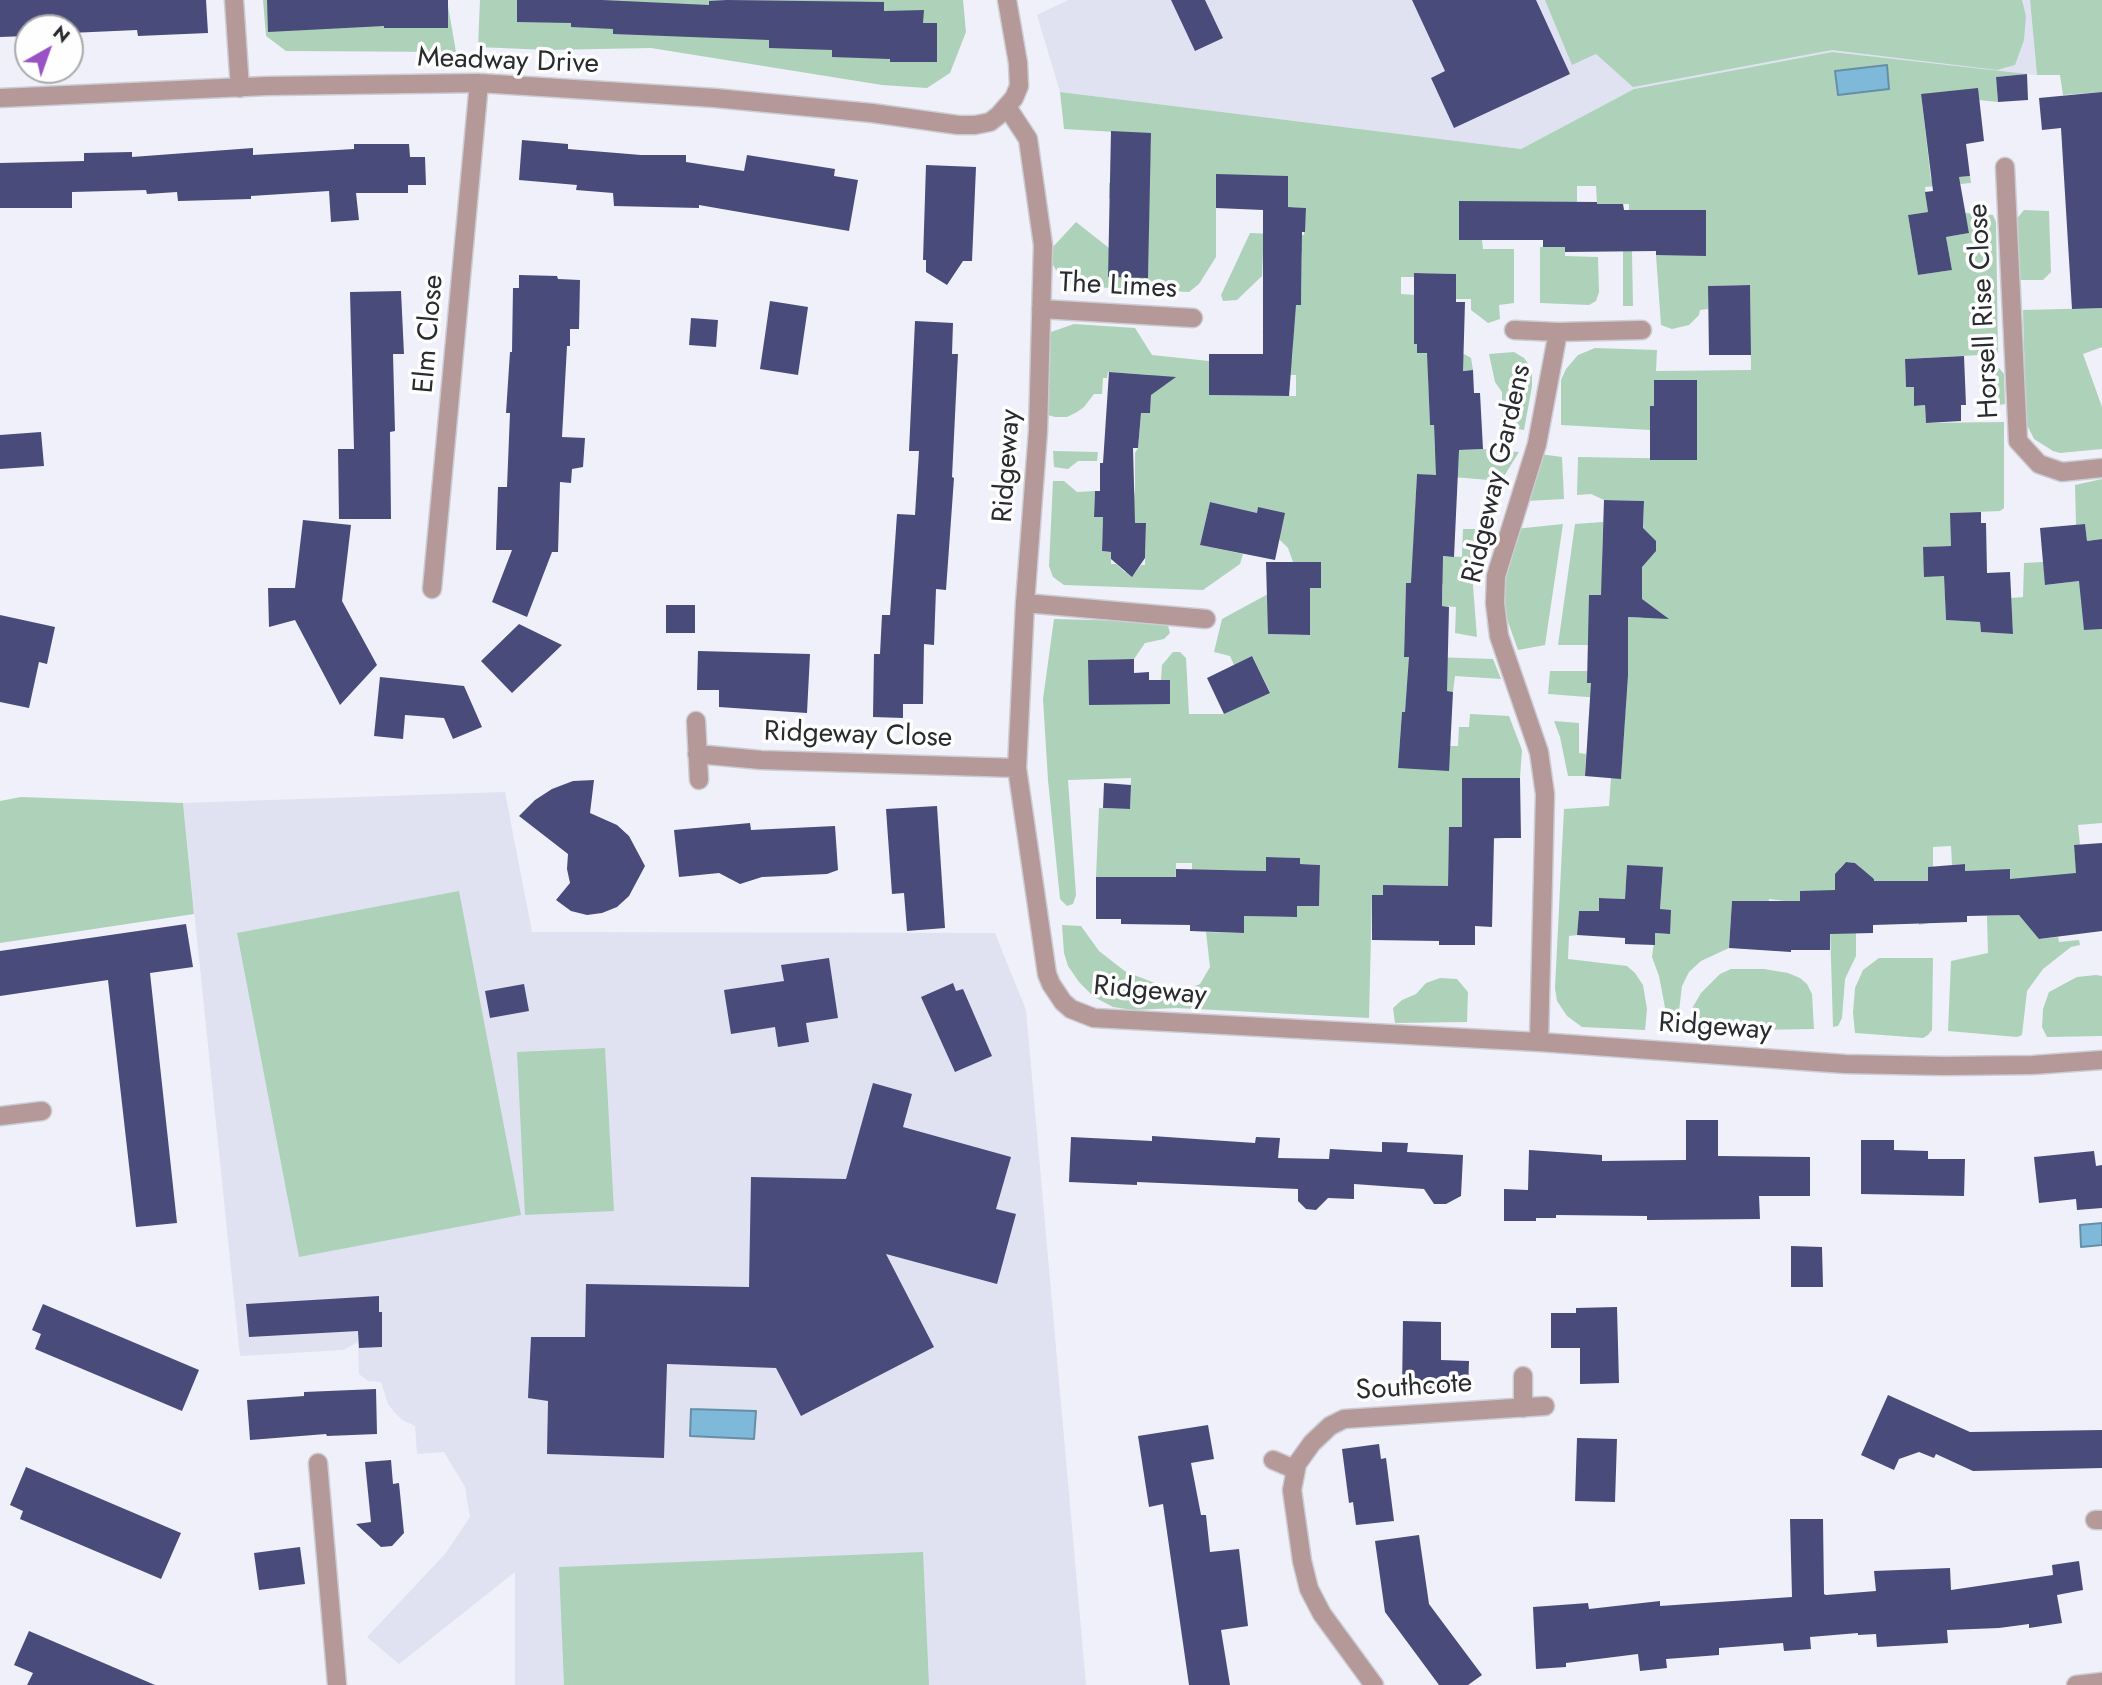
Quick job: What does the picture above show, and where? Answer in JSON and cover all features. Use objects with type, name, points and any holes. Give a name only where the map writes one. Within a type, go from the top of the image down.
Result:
[{"type":"street","points":[[234,0],[240,88]]},
{"type":"street","points":[[1007,0],[1019,74],[1019,86],[1007,107]]},
{"type":"street","name":"Meadway Drive","points":[[0,98],[240,88],[479,83],[715,98],[872,113],[958,125],[990,122],[1007,107]]},
{"type":"street","name":"Elm Close","points":[[432,589],[479,83]]},
{"type":"street","name":"Ridgeway","points":[[1007,107],[1028,139],[1043,245],[1038,431],[1024,603],[1017,768],[1047,974],[1056,995],[1071,1009],[1094,1018],[1539,1042],[1845,1064],[2033,1065],[2102,1060]]},
{"type":"street","name":"Horsell Rise Close","points":[[2005,167],[2018,441],[2039,464],[2062,472],[2102,468]]},
{"type":"street","name":"The Limes","points":[[1041,309],[1193,318]]},
{"type":"street","points":[[1514,330],[1558,332]]},
{"type":"street","name":"Ridgeway Gardens","points":[[1539,1042],[1545,794],[1539,752],[1499,636],[1495,603],[1496,576],[1537,444],[1558,332],[1642,330]]},
{"type":"street","points":[[1024,603],[1206,619]]},
{"type":"street","points":[[696,721],[699,780]]},
{"type":"street","name":"Ridgeway Close","points":[[697,754],[761,760],[1017,768]]},
{"type":"street","points":[[0,1116],[42,1111]]},
{"type":"street","points":[[1522,1408],[1523,1376]]},
{"type":"street","name":"Southcote","points":[[1294,1469],[1312,1443],[1330,1426],[1345,1419],[1545,1406]]},
{"type":"street","points":[[1273,1460],[1294,1469],[1292,1489],[1301,1561],[1309,1589],[1327,1622],[1374,1685]]},
{"type":"street","points":[[318,1463],[337,1685]]},
{"type":"street","points":[[2076,1685],[2102,1682]]},
{"type":"shaded area","points":[[1068,0],[2030,0],[2037,75],[1832,52],[1634,89],[1521,149],[1060,92],[1037,15]]},
{"type":"shaded area","points":[[505,792],[532,932],[995,933],[1026,1010],[1086,1685],[515,1685],[515,1572],[399,1664],[367,1637],[445,1554],[470,1517],[465,1487],[444,1452],[417,1454],[415,1426],[402,1420],[394,1412],[388,1404],[381,1382],[368,1381],[359,1374],[358,1342],[343,1350],[240,1356],[183,803]]},
{"type":"green space","points":[[263,0],[447,0],[456,52],[286,51],[266,36]]},
{"type":"green space","points":[[480,0],[963,0],[966,32],[950,73],[927,88],[882,85],[651,48],[547,50],[478,47]]},
{"type":"green space","points":[[1545,0],[2022,0],[2026,16],[2024,40],[2015,65],[1997,70],[1832,50],[1633,87],[1596,54],[1572,65]]},
{"type":"green space","points":[[2030,0],[2102,0],[2102,92],[2063,95],[2060,75],[2037,75]]},
{"type":"green space","points":[[1832,52],[2027,74],[1996,77],[1998,102],[1921,94],[1931,180],[1970,176],[1971,183],[1925,187],[1928,212],[1908,215],[1918,275],[1952,270],[1946,237],[1969,233],[1965,213],[1993,215],[1996,222],[1998,354],[1905,359],[1906,387],[1914,387],[1915,406],[1925,405],[1926,423],[2004,422],[2004,508],[2000,511],[1951,513],[1951,546],[1929,547],[1923,554],[1929,576],[1944,576],[1946,620],[1980,622],[1981,632],[2013,634],[2011,598],[2023,597],[2024,563],[2043,562],[2046,585],[2079,581],[2102,593],[2102,823],[2078,825],[2080,845],[2074,846],[2076,869],[2081,868],[2039,939],[2058,937],[2059,942],[2079,940],[2080,945],[2071,947],[2043,969],[2027,991],[2022,1035],[2017,1037],[1948,1031],[1951,961],[1988,953],[1987,916],[2011,915],[2010,870],[1965,871],[1965,864],[1952,865],[1951,846],[1933,847],[1933,867],[1928,868],[1929,923],[1919,925],[1918,881],[1874,881],[1874,878],[1860,878],[1860,867],[1855,863],[1846,862],[1840,868],[1840,879],[1835,880],[1835,933],[1856,933],[1856,956],[1845,979],[1842,1018],[1838,1026],[1833,1027],[1829,891],[1800,903],[1769,899],[1768,914],[1754,902],[1732,901],[1729,948],[1701,961],[1689,972],[1682,986],[1678,1019],[1667,1018],[1659,976],[1652,957],[1655,933],[1670,934],[1660,909],[1663,868],[1627,865],[1625,899],[1600,898],[1599,911],[1579,911],[1577,935],[1569,936],[1568,959],[1627,966],[1635,973],[1643,985],[1647,1009],[1645,1030],[1582,1027],[1567,1016],[1557,1001],[1555,988],[1564,809],[1609,806],[1611,778],[1621,778],[1626,700],[1548,694],[1550,671],[1588,671],[1588,683],[1605,684],[1628,617],[1642,618],[1647,612],[1647,603],[1588,645],[1558,645],[1575,524],[1603,522],[1602,576],[1643,537],[1644,501],[1604,500],[1591,494],[1577,495],[1578,457],[1697,459],[1697,380],[1655,380],[1654,406],[1650,407],[1650,430],[1561,425],[1561,380],[1578,355],[1595,348],[1657,350],[1656,371],[1751,370],[1750,285],[1708,286],[1708,309],[1700,310],[1699,315],[1689,325],[1672,329],[1661,325],[1656,255],[1687,255],[1629,210],[1629,204],[1597,204],[1596,186],[1577,186],[1577,204],[1482,240],[1483,249],[1514,249],[1514,303],[1499,305],[1500,319],[1488,323],[1471,310],[1471,299],[1456,299],[1456,274],[1414,273],[1414,277],[1401,277],[1401,294],[1415,295],[1414,343],[1417,344],[1417,353],[1464,354],[1471,358],[1473,370],[1428,373],[1430,425],[1434,425],[1435,451],[1483,449],[1519,452],[1501,481],[1417,474],[1413,555],[1462,557],[1463,529],[1484,529],[1474,569],[1477,637],[1455,633],[1456,607],[1442,606],[1443,584],[1406,583],[1404,656],[1493,659],[1501,679],[1455,676],[1453,692],[1407,688],[1405,712],[1402,712],[1398,768],[1446,746],[1458,746],[1459,727],[1469,727],[1470,714],[1509,716],[1522,750],[1520,778],[1463,778],[1504,826],[1504,838],[1494,839],[1449,827],[1448,886],[1383,885],[1383,895],[1372,895],[1369,1018],[1176,1008],[1133,1010],[1113,1007],[1094,997],[1068,966],[1062,925],[1081,926],[1099,951],[1126,972],[1179,992],[1200,984],[1210,967],[1206,932],[1243,933],[1244,916],[1296,917],[1297,906],[1319,906],[1320,865],[1300,864],[1300,858],[1267,857],[1266,871],[1218,870],[1192,874],[1192,863],[1176,863],[1175,919],[1166,918],[1165,877],[1096,877],[1099,808],[1130,809],[1131,778],[1068,780],[1076,895],[1073,904],[1067,906],[1060,899],[1043,699],[1054,619],[1167,622],[1170,633],[1164,639],[1145,643],[1134,659],[1089,660],[1089,704],[1170,680],[1161,680],[1162,665],[1173,652],[1180,652],[1186,658],[1189,714],[1224,714],[1270,692],[1252,656],[1234,665],[1230,656],[1214,652],[1222,619],[1268,594],[1268,634],[1310,635],[1310,588],[1320,588],[1293,562],[1288,548],[1258,508],[1257,513],[1210,502],[1200,545],[1243,554],[1240,564],[1203,590],[1064,585],[1053,577],[1049,566],[1053,481],[1064,481],[1077,492],[1095,491],[1094,517],[1103,517],[1102,551],[1111,552],[1111,564],[1116,564],[1125,572],[1135,573],[1141,565],[1145,565],[1146,524],[1130,523],[1141,413],[1150,413],[1151,395],[1157,383],[1151,375],[1108,372],[1107,378],[1103,378],[1102,394],[1094,394],[1077,412],[1067,417],[1044,414],[1048,336],[1051,332],[1074,324],[1135,328],[1152,355],[1209,361],[1209,395],[1296,396],[1296,375],[1277,375],[1277,359],[1292,360],[1293,340],[1267,337],[1262,332],[1287,332],[1287,305],[1301,305],[1302,253],[1263,252],[1262,276],[1237,300],[1223,301],[1221,295],[1250,233],[1304,235],[1306,208],[1288,207],[1288,176],[1216,175],[1216,257],[1199,284],[1189,292],[1072,286],[1061,279],[1052,263],[1051,249],[1076,222],[1109,248],[1108,277],[1148,277],[1149,200],[1109,199],[1109,183],[1149,184],[1151,134],[1064,129],[1060,92],[1521,149],[1634,89]]},
{"type":"green space","points":[[2024,210],[2049,211],[2051,272],[2043,280],[2017,280],[2015,221]]},
{"type":"green space","points":[[1540,247],[1565,247],[1565,256],[1598,257],[1599,292],[1596,301],[1589,305],[1540,303]]},
{"type":"green space","points":[[1623,251],[1632,251],[1633,306],[1623,306]]},
{"type":"green space","points":[[2102,308],[2102,347],[2083,354],[2102,407],[2102,449],[2060,453],[2053,451],[2034,439],[2026,423],[2023,310]]},
{"type":"green space","points":[[1514,352],[1524,358],[1532,369],[1532,386],[1524,430],[1502,427],[1502,392],[1495,382],[1489,354]]},
{"type":"green space","points":[[1999,368],[2004,374],[2005,404],[1993,406],[1987,400],[1986,377],[1991,369]]},
{"type":"green space","points":[[1053,451],[1098,452],[1097,461],[1078,461],[1068,469],[1054,467]]},
{"type":"green space","points":[[1539,454],[1562,457],[1564,499],[1526,501]]},
{"type":"green space","points":[[2102,479],[2102,539],[2087,541],[2085,524],[2076,525],[2075,485]]},
{"type":"green space","points":[[1563,524],[1545,645],[1518,650],[1502,605],[1502,573],[1515,529]]},
{"type":"green space","points":[[1554,721],[1579,723],[1579,753],[1586,754],[1585,776],[1568,776]]},
{"type":"green space","points":[[21,797],[183,803],[194,914],[0,943],[0,801]]},
{"type":"green space","points":[[459,891],[521,1215],[299,1257],[237,933]]},
{"type":"green space","points":[[1879,958],[1933,958],[1932,1030],[1923,1038],[1855,1033],[1855,988],[1863,970]]},
{"type":"green space","points":[[1731,969],[1764,969],[1800,978],[1812,994],[1814,1029],[1697,1031],[1690,1012],[1701,993],[1720,974]]},
{"type":"green space","points":[[2102,976],[2102,1036],[2047,1037],[2042,1027],[2043,1009],[2049,992],[2077,977]]},
{"type":"green space","points":[[1440,978],[1457,979],[1468,992],[1467,1022],[1395,1023],[1393,1008],[1402,1000],[1416,994],[1426,983]]},
{"type":"green space","points":[[605,1048],[614,1211],[525,1215],[517,1052]]},
{"type":"green space","points":[[923,1552],[929,1685],[564,1685],[559,1567]]},
{"type":"water","points":[[1887,65],[1889,89],[1838,95],[1835,71]]},
{"type":"water","points":[[2102,1223],[2102,1245],[2081,1247],[2080,1225]]},
{"type":"water","points":[[691,1409],[756,1411],[754,1439],[690,1436]]},
{"type":"building","points":[[0,0],[206,0],[208,33],[138,36],[137,30],[84,32],[84,14],[14,14],[14,36],[0,37]]},
{"type":"building","points":[[267,0],[448,0],[448,28],[384,26],[268,32]]},
{"type":"building","points":[[517,0],[602,0],[709,5],[709,1],[727,0],[884,2],[884,11],[924,10],[923,23],[937,23],[937,62],[890,62],[890,59],[832,57],[832,50],[769,48],[769,40],[613,34],[613,29],[571,27],[571,23],[517,22]]},
{"type":"building","points":[[1171,0],[1205,0],[1223,38],[1195,51]]},
{"type":"building","points":[[1412,0],[1536,0],[1570,74],[1454,128],[1431,78],[1445,71]]},
{"type":"building","points":[[2027,74],[2028,100],[1998,102],[1996,77]]},
{"type":"building","points":[[1978,88],[1984,141],[1966,144],[1970,176],[1959,177],[1969,233],[1946,237],[1952,270],[1918,275],[1908,215],[1928,212],[1925,192],[1933,191],[1921,94]]},
{"type":"building","points":[[2102,92],[2102,308],[2072,309],[2061,128],[2042,130],[2039,98]]},
{"type":"building","points":[[1111,131],[1151,133],[1148,278],[1108,277]]},
{"type":"building","points":[[522,140],[568,144],[568,149],[641,155],[686,155],[686,162],[744,171],[747,155],[835,169],[834,176],[858,180],[849,231],[699,205],[699,208],[614,206],[613,193],[576,190],[577,185],[519,180]]},
{"type":"building","points":[[354,144],[409,144],[410,157],[425,157],[426,185],[408,185],[408,193],[356,193],[359,220],[331,222],[329,191],[251,196],[251,199],[178,201],[177,192],[72,192],[72,208],[0,208],[0,163],[84,161],[84,153],[132,152],[132,157],[253,148],[253,155],[354,149]]},
{"type":"building","points":[[926,165],[976,167],[972,261],[963,261],[947,285],[926,272],[926,260],[923,260]]},
{"type":"building","points":[[1216,174],[1288,176],[1288,207],[1306,208],[1305,232],[1302,232],[1301,305],[1296,305],[1289,396],[1209,395],[1209,354],[1263,354],[1263,210],[1216,208]]},
{"type":"building","points":[[1459,201],[1597,202],[1623,204],[1624,210],[1706,210],[1706,256],[1656,255],[1656,251],[1565,252],[1565,247],[1543,247],[1543,240],[1459,240]]},
{"type":"building","points":[[1414,273],[1456,274],[1456,302],[1465,302],[1463,371],[1473,370],[1474,393],[1480,393],[1483,449],[1459,450],[1454,557],[1443,556],[1442,606],[1449,607],[1447,691],[1453,692],[1449,771],[1398,768],[1409,657],[1404,657],[1406,583],[1411,583],[1417,474],[1436,475],[1434,425],[1430,425],[1427,353],[1417,353],[1417,344],[1414,344]]},
{"type":"building","points":[[519,275],[557,276],[558,279],[580,280],[579,329],[570,329],[570,346],[567,346],[562,437],[585,438],[583,467],[572,469],[571,483],[560,482],[558,552],[552,552],[527,617],[492,602],[512,550],[496,550],[498,487],[507,487],[510,413],[506,413],[512,352],[513,288],[519,288]]},
{"type":"building","points":[[1750,285],[1751,355],[1709,355],[1708,286]]},
{"type":"building","points":[[401,291],[404,354],[393,354],[395,431],[390,432],[391,519],[339,519],[338,449],[354,449],[350,292]]},
{"type":"building","points":[[770,301],[808,307],[798,375],[760,369]]},
{"type":"building","points":[[691,318],[718,320],[716,347],[689,345]]},
{"type":"building","points":[[915,321],[953,323],[952,354],[958,354],[954,478],[946,590],[936,589],[934,645],[924,644],[923,704],[903,704],[903,718],[873,717],[874,654],[880,654],[882,615],[890,615],[897,514],[915,515],[919,451],[909,451]]},
{"type":"building","points":[[1964,356],[1966,405],[1961,405],[1961,421],[1926,423],[1925,405],[1914,406],[1914,387],[1906,387],[1905,359]]},
{"type":"building","points":[[1109,372],[1176,377],[1151,395],[1150,413],[1141,413],[1138,448],[1133,448],[1135,523],[1146,523],[1145,558],[1132,577],[1111,559],[1111,552],[1102,551],[1103,517],[1094,517],[1095,491],[1100,491],[1100,463],[1103,463]]},
{"type":"building","points":[[1654,380],[1697,380],[1697,460],[1650,460],[1650,406],[1654,406]]},
{"type":"building","points":[[41,432],[44,466],[0,469],[0,435]]},
{"type":"building","points":[[1604,500],[1644,501],[1643,528],[1656,541],[1656,551],[1642,567],[1642,599],[1669,619],[1628,617],[1628,675],[1621,779],[1585,776],[1591,683],[1587,683],[1589,595],[1601,595]]},
{"type":"building","points":[[1210,502],[1257,513],[1258,507],[1285,513],[1275,560],[1200,545]]},
{"type":"building","points":[[1981,512],[1981,523],[1986,523],[1987,573],[2010,572],[2013,634],[1981,632],[1980,622],[1946,620],[1944,576],[1924,577],[1923,547],[1951,546],[1950,513]]},
{"type":"building","points":[[303,520],[351,525],[342,601],[377,665],[340,705],[295,620],[269,627],[268,588],[295,588]]},
{"type":"building","points":[[2085,524],[2087,541],[2102,539],[2102,629],[2084,630],[2079,581],[2045,585],[2040,528]]},
{"type":"building","points":[[1266,562],[1321,562],[1321,588],[1310,588],[1310,635],[1268,634]]},
{"type":"building","points":[[666,605],[695,605],[695,633],[666,633]]},
{"type":"building","points":[[0,615],[55,627],[47,664],[39,662],[29,708],[0,702]]},
{"type":"building","points":[[519,624],[562,645],[512,693],[481,661]]},
{"type":"building","points":[[698,651],[810,654],[807,713],[719,707],[719,690],[697,690]]},
{"type":"building","points":[[1252,656],[1270,693],[1224,714],[1207,678]]},
{"type":"building","points":[[1134,659],[1134,673],[1149,672],[1149,680],[1170,680],[1170,704],[1089,705],[1088,660]]},
{"type":"building","points":[[380,677],[464,686],[482,727],[453,739],[444,718],[405,715],[403,739],[374,736]]},
{"type":"building","points":[[1462,778],[1520,778],[1521,838],[1494,838],[1492,927],[1475,926],[1475,945],[1439,945],[1439,941],[1372,940],[1372,895],[1383,895],[1383,885],[1448,886],[1449,827],[1462,827]]},
{"type":"building","points":[[594,780],[590,813],[617,825],[629,836],[645,866],[629,896],[617,907],[587,915],[571,911],[556,900],[570,883],[568,854],[519,816],[535,800],[552,789],[573,781]]},
{"type":"building","points":[[1104,783],[1131,785],[1130,809],[1103,808]]},
{"type":"building","points":[[937,806],[945,928],[907,931],[904,893],[892,894],[886,809]]},
{"type":"building","points":[[750,823],[751,830],[835,826],[838,870],[827,874],[762,877],[740,884],[719,873],[679,877],[674,830]]},
{"type":"building","points":[[2102,843],[2102,931],[2039,939],[2019,915],[1967,916],[1967,922],[1873,925],[1873,933],[1830,934],[1830,950],[1791,952],[1729,948],[1732,901],[1800,901],[1800,891],[1835,890],[1835,874],[1846,862],[1855,863],[1874,881],[1928,881],[1928,867],[1965,864],[1965,871],[2010,869],[2010,879],[2076,873],[2074,845]]},
{"type":"building","points":[[1266,857],[1300,858],[1300,864],[1320,865],[1319,906],[1297,906],[1297,917],[1244,916],[1244,933],[1190,931],[1190,925],[1121,924],[1121,919],[1096,919],[1096,877],[1176,877],[1176,869],[1266,871]]},
{"type":"building","points":[[1627,865],[1663,867],[1660,909],[1671,910],[1670,934],[1655,933],[1655,945],[1625,944],[1625,938],[1577,935],[1579,911],[1599,911],[1599,898],[1625,899]]},
{"type":"building","points":[[186,924],[193,967],[150,973],[177,1223],[136,1227],[108,980],[0,996],[0,951]]},
{"type":"building","points":[[829,958],[838,1018],[806,1023],[809,1042],[778,1047],[775,1027],[731,1034],[724,990],[784,981],[781,965]]},
{"type":"building","points":[[953,983],[956,991],[963,989],[992,1056],[955,1072],[921,997]]},
{"type":"building","points":[[524,984],[529,1011],[490,1018],[485,991]]},
{"type":"building","points":[[873,1083],[912,1094],[903,1127],[1011,1157],[996,1209],[1016,1214],[997,1284],[886,1254],[934,1347],[801,1416],[776,1368],[667,1364],[664,1458],[547,1454],[548,1401],[528,1398],[531,1337],[585,1337],[586,1284],[749,1287],[751,1177],[846,1179]]},
{"type":"building","points":[[1686,1120],[1718,1120],[1718,1156],[1810,1157],[1810,1196],[1759,1196],[1760,1219],[1647,1220],[1647,1216],[1556,1215],[1556,1218],[1536,1218],[1536,1221],[1504,1221],[1504,1189],[1528,1190],[1529,1150],[1602,1155],[1602,1161],[1686,1160]]},
{"type":"building","points":[[1152,1136],[1255,1143],[1256,1137],[1280,1138],[1278,1158],[1329,1159],[1330,1149],[1382,1152],[1382,1142],[1408,1143],[1407,1152],[1463,1155],[1461,1196],[1446,1204],[1434,1204],[1424,1189],[1354,1184],[1354,1199],[1328,1198],[1316,1210],[1306,1209],[1298,1201],[1298,1189],[1069,1182],[1071,1137],[1152,1141]]},
{"type":"building","points":[[1861,1140],[1894,1140],[1894,1150],[1928,1151],[1928,1159],[1965,1159],[1964,1196],[1861,1194]]},
{"type":"building","points":[[2094,1151],[2096,1166],[2102,1165],[2102,1208],[2077,1210],[2076,1199],[2039,1203],[2034,1157]]},
{"type":"building","points":[[1791,1246],[1822,1247],[1823,1287],[1791,1287]]},
{"type":"building","points":[[379,1296],[382,1347],[359,1348],[358,1331],[249,1337],[246,1304]]},
{"type":"building","points":[[43,1304],[199,1370],[182,1411],[35,1349],[41,1334],[32,1330]]},
{"type":"building","points":[[1617,1307],[1619,1383],[1580,1384],[1580,1348],[1551,1348],[1551,1313],[1576,1313],[1576,1308]]},
{"type":"building","points":[[1403,1321],[1441,1322],[1441,1360],[1469,1361],[1468,1392],[1402,1391]]},
{"type":"building","points":[[376,1389],[377,1434],[326,1434],[250,1440],[247,1400],[304,1396],[304,1392]]},
{"type":"building","points":[[1888,1395],[1970,1432],[2102,1430],[2102,1468],[1973,1471],[1936,1454],[1934,1458],[1919,1452],[1899,1459],[1894,1470],[1861,1455]]},
{"type":"building","points":[[1208,1425],[1214,1459],[1191,1463],[1201,1515],[1206,1515],[1210,1552],[1239,1549],[1248,1626],[1221,1630],[1230,1685],[1189,1685],[1163,1504],[1149,1507],[1138,1436]]},
{"type":"building","points":[[1577,1438],[1617,1439],[1615,1502],[1575,1501]]},
{"type":"building","points":[[1379,1444],[1381,1459],[1386,1458],[1394,1521],[1356,1525],[1353,1502],[1349,1503],[1342,1449]]},
{"type":"building","points":[[391,1460],[393,1484],[399,1483],[404,1533],[392,1546],[381,1547],[356,1524],[371,1522],[365,1462]]},
{"type":"building","points":[[26,1467],[181,1533],[161,1579],[20,1519],[23,1511],[10,1505]]},
{"type":"building","points":[[1790,1519],[1823,1519],[1826,1595],[1876,1591],[1874,1571],[1950,1568],[1951,1590],[2053,1575],[2052,1565],[2079,1561],[2083,1590],[2057,1595],[2062,1623],[2029,1628],[2029,1624],[1947,1630],[1948,1643],[1877,1647],[1876,1634],[1858,1633],[1810,1637],[1811,1649],[1784,1651],[1783,1643],[1719,1648],[1719,1655],[1666,1659],[1667,1668],[1640,1671],[1638,1654],[1566,1663],[1566,1667],[1536,1669],[1533,1607],[1588,1603],[1589,1609],[1660,1601],[1660,1606],[1792,1597]]},
{"type":"building","points":[[1419,1535],[1429,1604],[1482,1675],[1468,1685],[1439,1685],[1385,1612],[1375,1541]]},
{"type":"building","points":[[300,1547],[305,1584],[259,1590],[254,1553]]},
{"type":"building","points":[[29,1631],[155,1685],[27,1685],[33,1673],[14,1665]]}]
